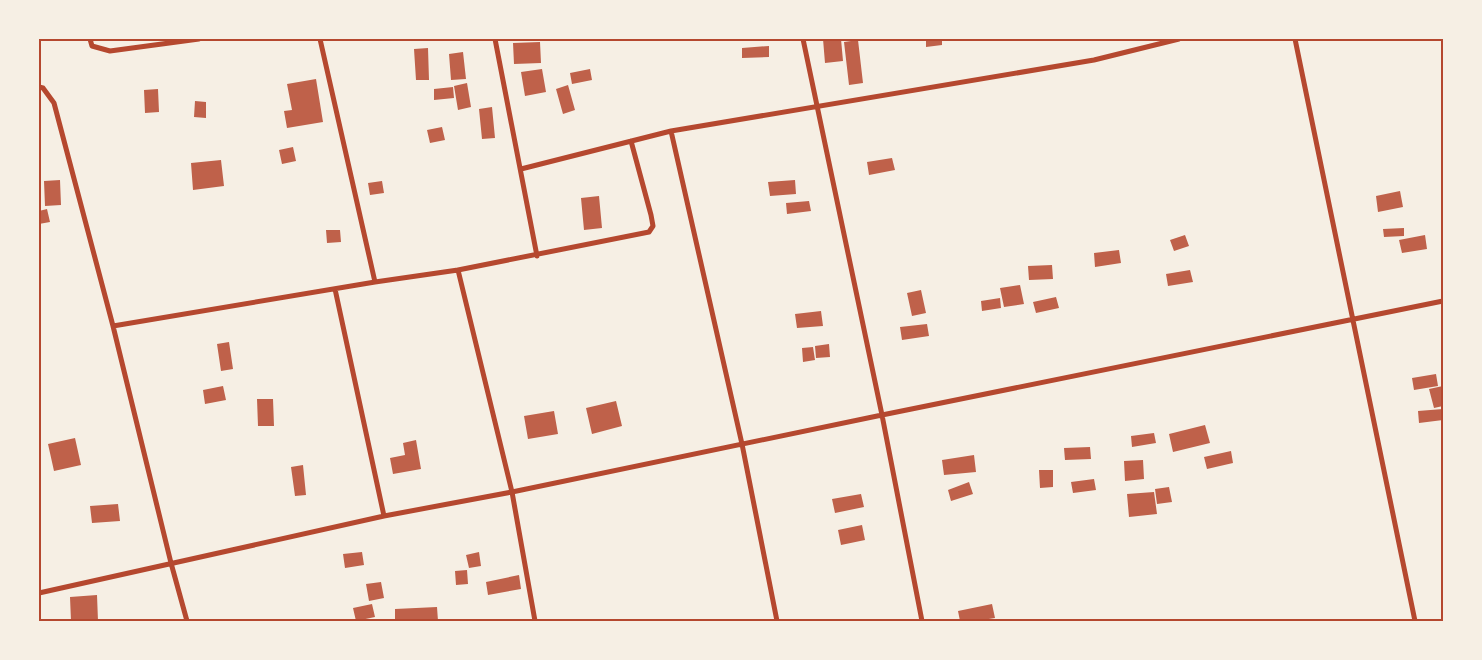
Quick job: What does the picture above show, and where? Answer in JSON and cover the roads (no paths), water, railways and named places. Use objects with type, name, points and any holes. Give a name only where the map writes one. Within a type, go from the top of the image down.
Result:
[{"type":"street","points":[[90,39],[92,46],[110,51],[199,39]]},
{"type":"street","points":[[320,39],[375,282]]},
{"type":"street","points":[[495,39],[537,256]]},
{"type":"street","points":[[803,39],[882,415],[922,621]]},
{"type":"street","points":[[521,169],[671,131],[1094,60],[1180,39]]},
{"type":"street","points":[[1295,39],[1415,621]]},
{"type":"street","points":[[39,87],[43,88],[54,102],[113,326],[187,621]]},
{"type":"street","points":[[671,131],[742,444],[777,621]]},
{"type":"street","points":[[113,326],[458,270],[537,256],[649,232],[653,226],[631,141]]},
{"type":"street","points":[[458,270],[512,492],[535,621]]},
{"type":"street","points":[[335,289],[384,516]]},
{"type":"street","points":[[39,592],[384,516],[512,492],[1443,302]]}]
